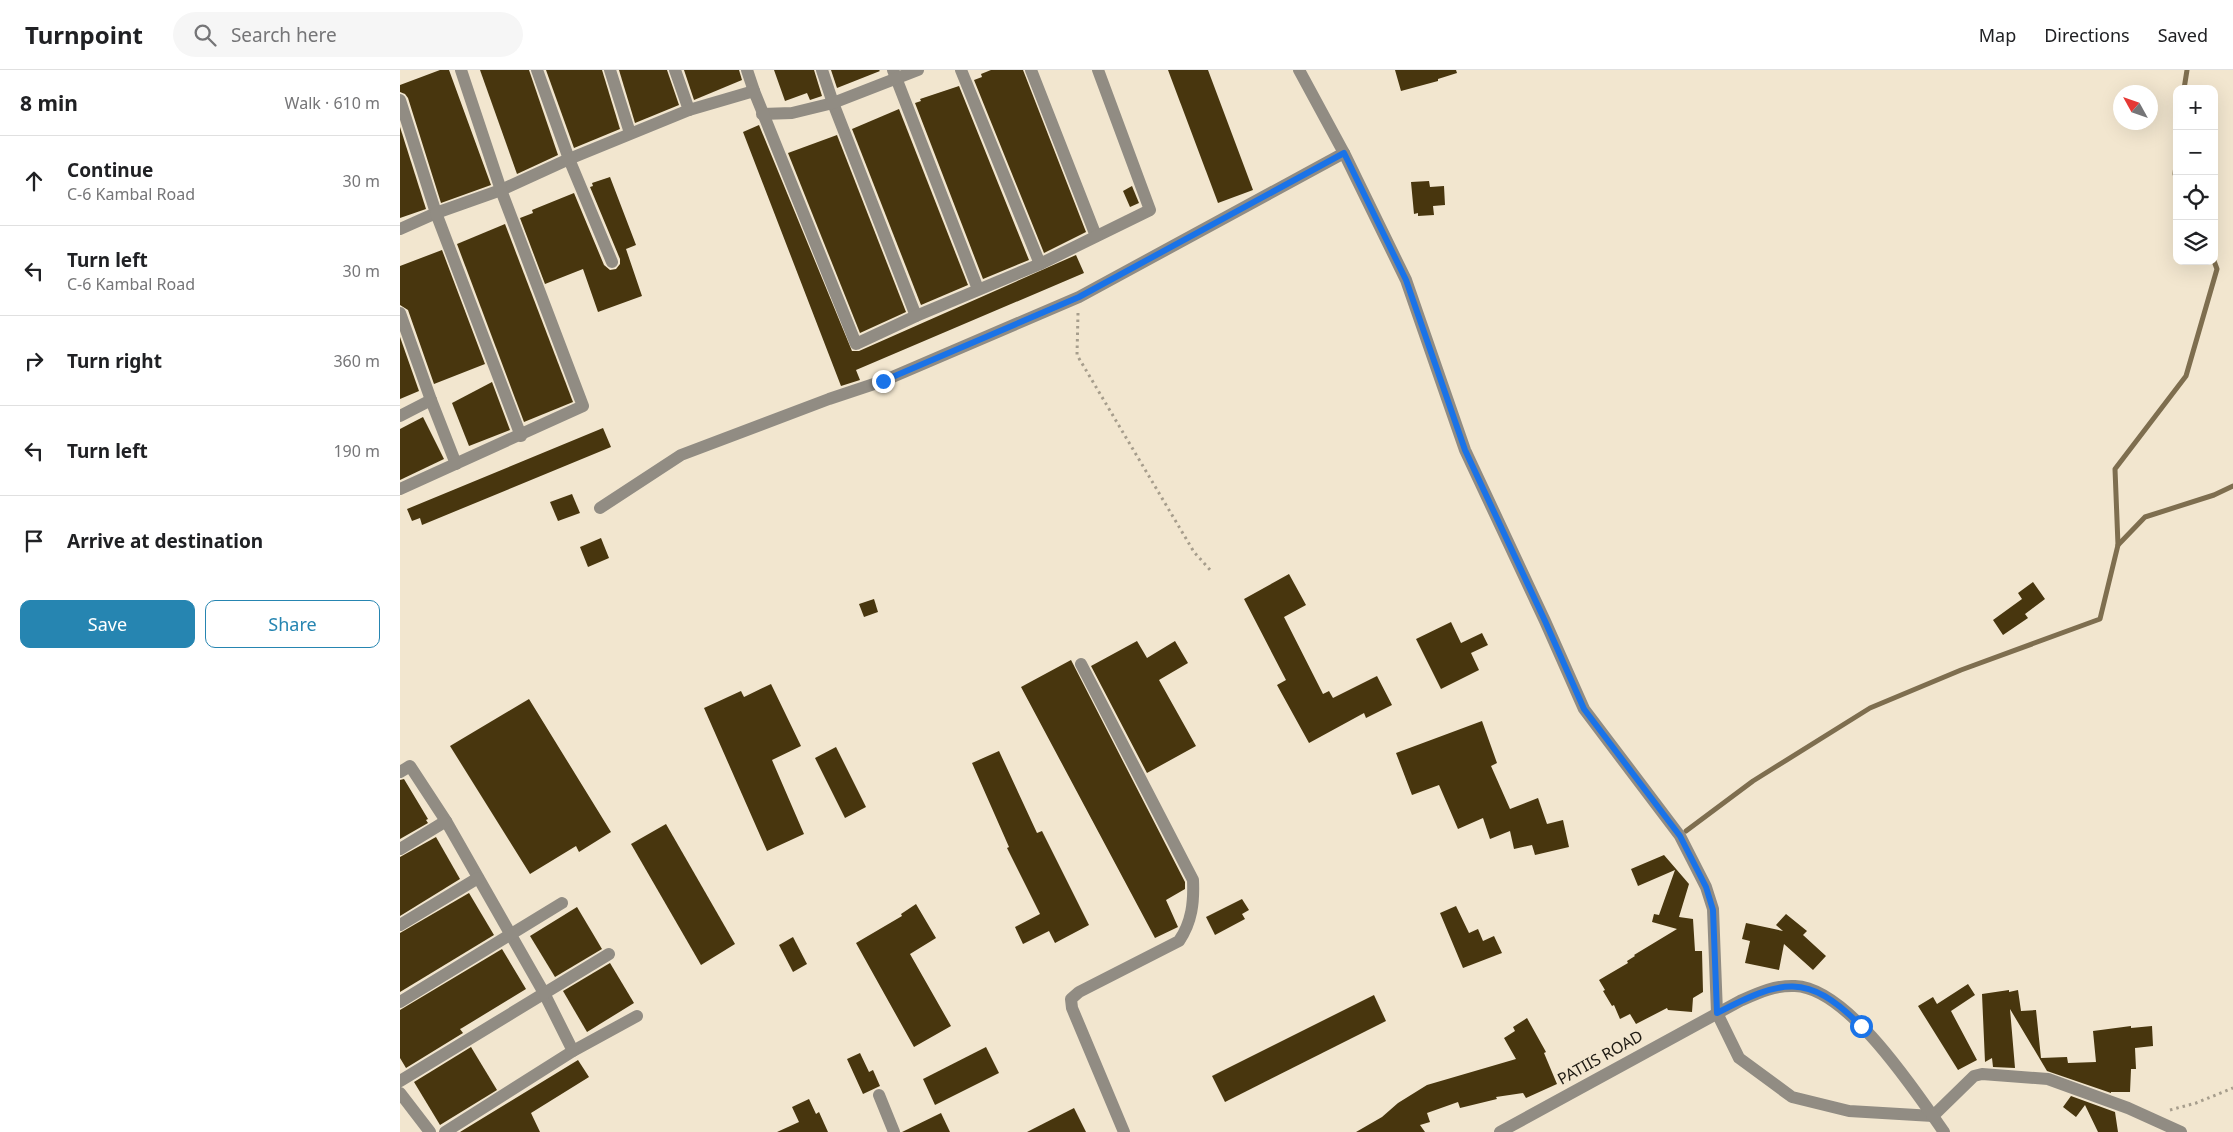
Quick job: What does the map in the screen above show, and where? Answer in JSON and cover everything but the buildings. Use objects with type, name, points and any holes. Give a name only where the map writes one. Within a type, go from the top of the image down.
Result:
[{"type":"street","points":[[400,489],[583,406],[501,190],[461,70]]},
{"type":"street","points":[[537,70],[569,159],[612,262]]},
{"type":"street","points":[[610,70],[630,133]]},
{"type":"street","points":[[675,70],[689,110]]},
{"type":"street","points":[[747,70],[762,114],[856,344],[978,289],[1040,264],[1150,210],[1098,70]]},
{"type":"street","points":[[822,70],[833,103],[916,316]]},
{"type":"street","points":[[762,114],[792,113],[833,103],[895,75],[918,70]]},
{"type":"street","points":[[961,70],[1040,264]]},
{"type":"street","points":[[1031,70],[1096,236]]},
{"type":"street","points":[[1299,70],[1344,153],[1406,280],[1465,450],[1584,709],[1680,836],[1706,887],[1713,910],[1717,1013],[1739,1058],[1792,1097],[1849,1111],[1933,1116],[1974,1076],[1982,1074],[2048,1079],[2128,1108],[2181,1132]]},
{"type":"street","points":[[895,75],[978,289]]},
{"type":"street","points":[[400,229],[436,213],[501,190],[630,133],[689,110],[754,91]]},
{"type":"street","points":[[400,100],[436,213],[520,436]]},
{"type":"street","points":[[600,508],[681,455],[829,399],[883,381],[1079,297],[1344,153]]},
{"type":"street","points":[[400,313],[456,464]]},
{"type":"street","points":[[400,416],[431,400]]},
{"type":"street","points":[[1081,664],[1193,880],[1194,901],[1187,929],[1179,940],[1079,992],[1071,999],[1072,1008],[1124,1132]]},
{"type":"street","points":[[400,772],[410,766],[446,821],[509,936],[544,993],[573,1051]]},
{"type":"street","points":[[400,848],[446,821]]},
{"type":"street","points":[[400,925],[478,878]]},
{"type":"street","points":[[400,1002],[562,903]]},
{"type":"street","points":[[400,1080],[609,954]]},
{"type":"street","name":"PATIIS ROAD","points":[[1500,1132],[1717,1013],[1763,990],[1782,986],[1797,986],[1825,995],[1845,1010],[1861,1026],[1944,1132]]},
{"type":"street","points":[[445,1132],[573,1051],[637,1016]]},
{"type":"street","points":[[400,1093],[430,1132]]},
{"type":"street","points":[[879,1096],[894,1132]]},
{"type":"path","points":[[1079,297],[1077,355],[1194,552],[1212,572]]},
{"type":"path","points":[[2145,1117],[2196,1103],[2233,1088]]},
{"type":"waterway","points":[[2185,85],[2187,70]]},
{"type":"waterway","points":[[1686,831],[1753,781],[1870,708],[1961,670],[2100,619],[2118,545],[2115,469],[2186,376],[2217,269],[2216,265]]},
{"type":"waterway","points":[[2118,545],[2145,517],[2214,495],[2233,486]]},
{"type":"route","points":[[883,381],[1079,297],[1344,153],[1406,280],[1465,450],[1584,709],[1680,836],[1706,887],[1713,910],[1716,946],[1717,1013],[1763,990],[1782,986],[1797,986],[1825,995],[1845,1010],[1861,1026]]}]
